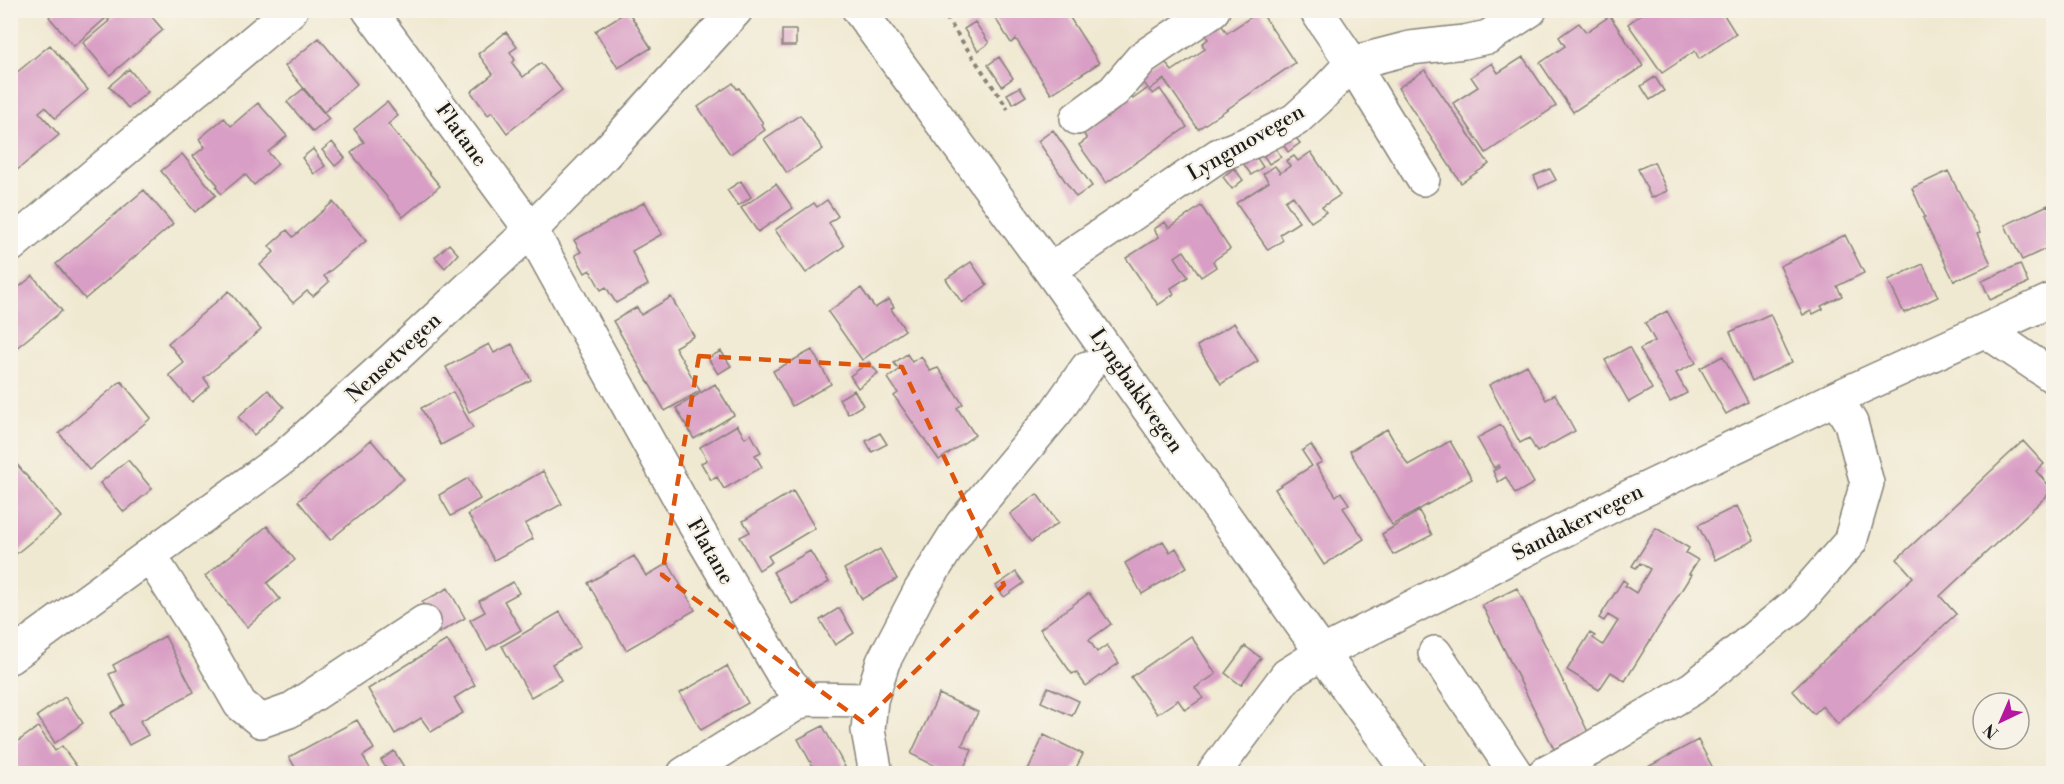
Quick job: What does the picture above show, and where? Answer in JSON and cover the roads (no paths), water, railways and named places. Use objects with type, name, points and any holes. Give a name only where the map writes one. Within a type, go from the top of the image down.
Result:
[{"type":"street","points":[[10,246],[291,10]]},
{"type":"street","name":"Flatane","points":[[369,10],[531,230],[685,508],[769,653],[785,678],[804,699]]},
{"type":"street","name":"Nensetvegen","points":[[10,657],[284,457],[531,230],[602,157],[735,10]]},
{"type":"street","name":"Lyngbakkvegen","points":[[860,10],[1050,270],[1410,774]]},
{"type":"street","points":[[1077,118],[1114,91],[1142,58],[1213,10]]},
{"type":"street","points":[[1316,10],[1352,63],[1423,179]]},
{"type":"street","points":[[1352,63],[1410,48],[1488,37],[1530,10]]},
{"type":"street","name":"Lyngmovegen","points":[[1050,270],[1219,155],[1254,141],[1295,120],[1352,63]]},
{"type":"street","name":"Sandakervegen","points":[[1213,774],[1287,675],[1322,653],[1627,498],[1836,398],[2054,299]]},
{"type":"street","points":[[1986,331],[2054,377]]},
{"type":"street","points":[[876,774],[868,730],[871,700],[883,662],[920,591],[962,524],[1056,412],[1087,368]]},
{"type":"street","points":[[1544,774],[1693,688],[1796,604],[1850,542],[1867,483],[1851,423],[1836,398]]},
{"type":"street","points":[[150,556],[200,634],[240,704],[261,721],[289,711],[424,622]]},
{"type":"street","points":[[1435,652],[1516,774]]},
{"type":"street","points":[[684,774],[804,699],[871,700]]}]
